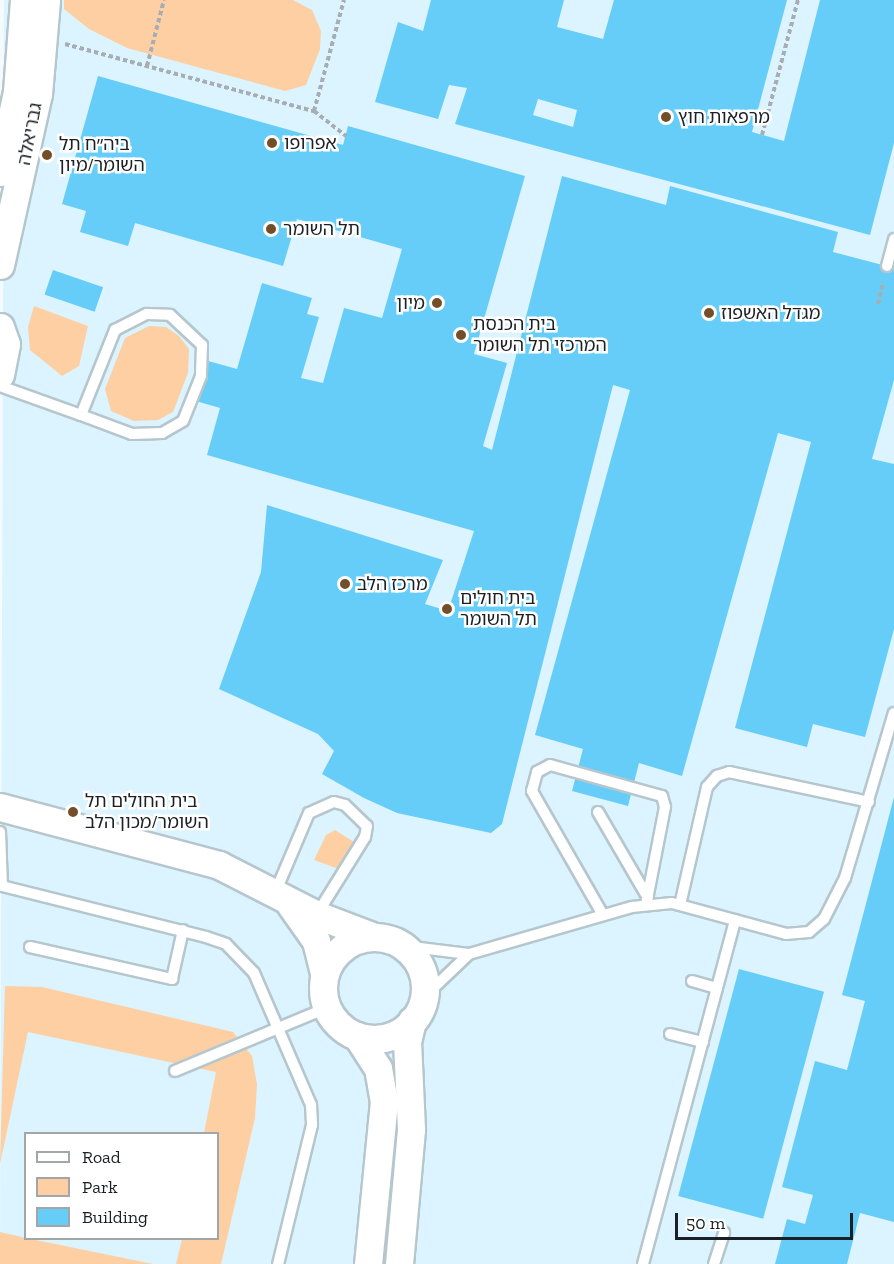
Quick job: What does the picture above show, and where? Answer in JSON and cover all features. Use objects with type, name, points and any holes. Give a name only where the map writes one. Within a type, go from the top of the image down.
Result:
[{"type":"street","name":"גבריאלה","points":[[0,172],[17,91],[24,0]]},
{"type":"street","name":"גבריאלה","points":[[0,265],[28,147],[44,38],[46,0]]},
{"type":"street","points":[[0,374],[6,359],[1,326]]},
{"type":"street","points":[[0,807],[185,853],[317,915],[404,946],[422,969],[424,997],[412,1021],[407,1042],[411,1129],[399,1264]]},
{"type":"street","points":[[280,896],[316,941],[324,973],[326,1008],[357,1036],[378,1068],[384,1101],[368,1264]]},
{"type":"street","points":[[324,973],[343,946],[375,937]]},
{"type":"street","points":[[357,1036],[387,1037],[412,1021]]},
{"type":"lane","points":[[887,266],[894,239]]},
{"type":"lane","points":[[0,386],[132,434],[162,433],[183,421],[201,376],[202,345],[170,315],[147,314],[126,322],[105,350],[81,415]]},
{"type":"lane","points":[[404,946],[469,954],[647,901],[680,905],[786,934],[809,932],[824,919],[845,878],[894,712]]},
{"type":"lane","points":[[603,915],[532,791],[537,771],[550,765],[662,796],[666,807],[647,901]]},
{"type":"lane","points":[[680,905],[707,787],[717,776],[729,772],[869,802]]},
{"type":"lane","points":[[280,896],[309,813],[334,802],[345,805],[359,814],[367,826],[365,837],[317,915]]},
{"type":"lane","points":[[598,812],[647,901]]},
{"type":"lane","points":[[0,832],[2,886],[183,930],[237,953],[254,973],[306,1084],[312,1125],[278,1264]]},
{"type":"lane","points":[[643,1264],[735,920]]},
{"type":"lane","points":[[30,947],[172,979],[183,930]]},
{"type":"lane","points":[[424,997],[469,954]]},
{"type":"lane","points":[[692,981],[717,988]]},
{"type":"lane","points":[[175,1071],[326,1008]]},
{"type":"lane","points":[[670,1034],[703,1042]]},
{"type":"lane","points":[[714,1264],[724,1233]]},
{"type":"path","points":[[147,66],[164,0]]},
{"type":"path","points":[[314,111],[344,0]]},
{"type":"path","points":[[762,135],[798,0]]},
{"type":"path","points":[[44,38],[314,111],[346,136]]},
{"type":"path","points":[[878,304],[887,266]]},
{"type":"shaded area","name":"בית חולים תל השומר","points":[[4,0],[894,0],[894,1264],[0,1264]]},
{"type":"green space","points":[[64,0],[293,0],[312,10],[321,31],[320,49],[306,85],[285,91],[127,48],[89,29],[64,9]]},
{"type":"green space","points":[[34,306],[88,326],[79,366],[62,376],[30,350],[28,327]]},
{"type":"green space","points":[[149,326],[166,327],[179,336],[189,349],[188,373],[173,412],[158,420],[134,421],[111,411],[105,389],[125,338]]},
{"type":"green space","points":[[335,830],[354,842],[347,872],[314,860],[326,835]]},
{"type":"green space","points":[[5,986],[42,987],[233,1032],[252,1056],[257,1084],[255,1118],[221,1264],[176,1264],[182,1240],[219,1240],[219,1132],[204,1132],[216,1072],[28,1032],[0,1164]]},
{"type":"green space","points":[[0,1232],[24,1238],[24,1240],[36,1240],[153,1264],[0,1264]]},
{"type":"building","name":"מרפאות חוץ","points":[[431,0],[564,0],[557,27],[603,39],[614,0],[787,0],[752,132],[784,141],[820,0],[894,0],[894,143],[870,235],[455,124],[467,88],[449,85],[438,119],[375,102],[398,22],[423,31]],"holes":[[[538,99],[577,110],[573,127],[533,115]]]},
{"type":"building","points":[[98,76],[343,145],[348,126],[525,176],[474,354],[507,363],[483,446],[492,450],[562,176],[666,205],[670,186],[838,232],[833,252],[894,268],[894,380],[872,459],[894,464],[894,629],[865,737],[813,724],[807,747],[735,728],[811,442],[778,433],[682,776],[639,763],[628,806],[572,791],[583,749],[535,735],[630,390],[613,385],[502,824],[491,833],[397,813],[364,798],[322,774],[334,751],[318,734],[219,689],[261,572],[267,505],[443,560],[425,604],[448,611],[474,531],[207,455],[220,408],[189,399],[201,359],[237,369],[262,283],[312,298],[307,314],[319,317],[301,378],[323,383],[344,308],[382,318],[402,249],[297,219],[283,266],[135,223],[128,246],[80,232],[86,211],[62,204]]},
{"type":"building","points":[[53,270],[103,287],[95,312],[45,295]]},
{"type":"building","points":[[894,797],[894,1222],[860,1213],[847,1264],[775,1264],[787,1219],[805,1224],[813,1195],[782,1187],[815,1061],[847,1070],[865,1001],[842,995]]},
{"type":"building","points":[[739,969],[824,992],[763,1219],[678,1196]]},
{"type":"place","name":"מרפאות חוץ","points":[[666,117]]},
{"type":"place","name":"אפרופו","points":[[272,143]]},
{"type":"place","name":"ביה״ח תל השומר/מיון","points":[[47,155]]},
{"type":"place","name":"תל השומר","points":[[271,229]]},
{"type":"place","name":"מיון","points":[[437,303]]},
{"type":"place","name":"מגדל האשפוז","points":[[709,313]]},
{"type":"place","name":"בית הכנסת המרכזי תל השומר","points":[[461,335]]},
{"type":"place","name":"מרכז הלב","points":[[345,584]]},
{"type":"place","name":"בית חולים תל השומר","points":[[447,609]]},
{"type":"place","name":"בית החולים תל השומר/מכון הלב","points":[[73,812]]}]
